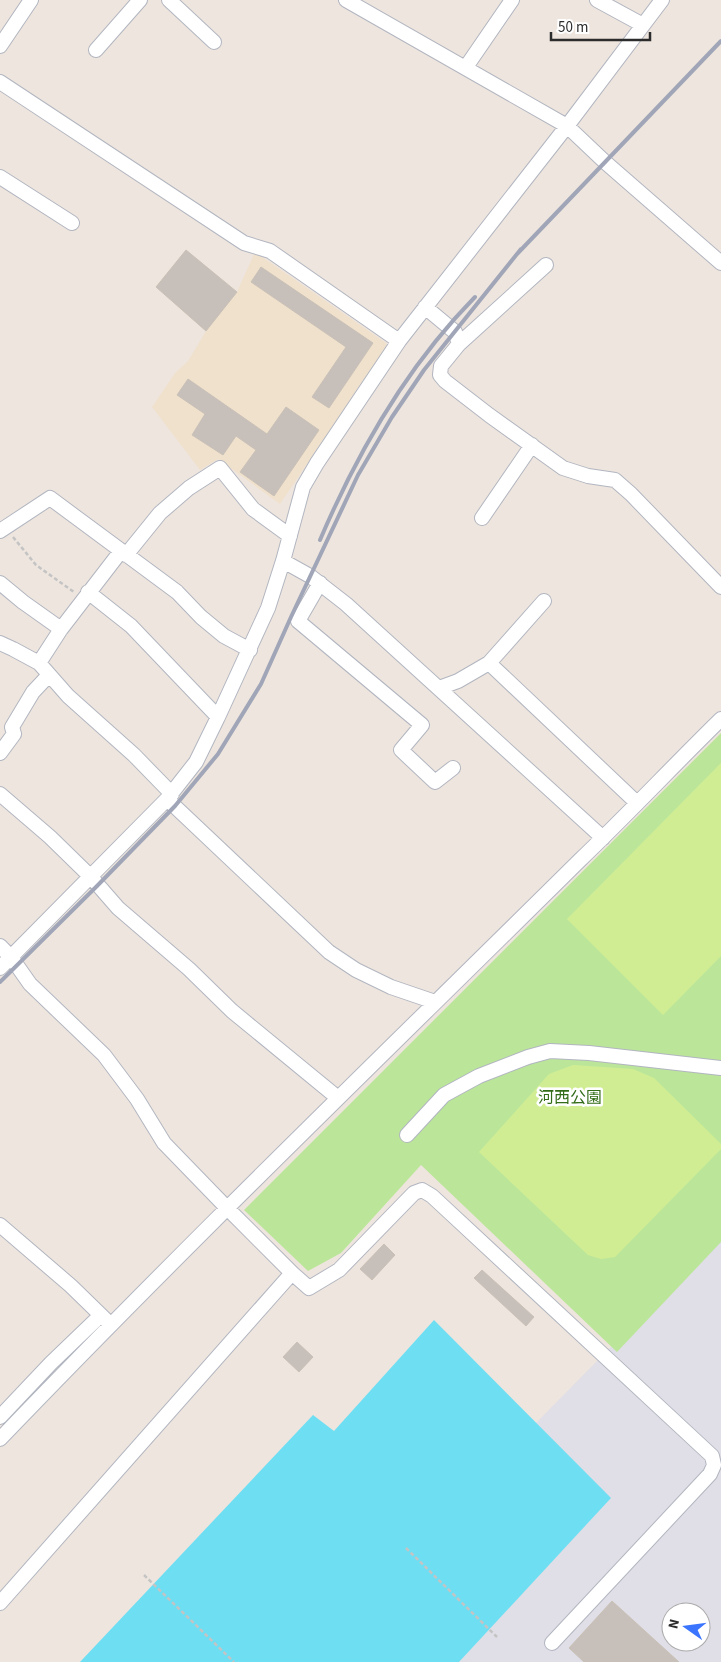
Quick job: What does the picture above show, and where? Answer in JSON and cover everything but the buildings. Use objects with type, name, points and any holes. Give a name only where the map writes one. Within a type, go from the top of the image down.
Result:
[{"type":"street","points":[[0,46],[31,0]]},
{"type":"street","points":[[96,50],[140,0]]},
{"type":"street","points":[[169,0],[214,42]]},
{"type":"street","points":[[346,0],[567,126],[605,162],[721,263]]},
{"type":"street","points":[[466,67],[512,0]]},
{"type":"street","points":[[597,0],[643,24]]},
{"type":"street","points":[[0,968],[169,796],[196,762],[268,608],[303,487],[312,471],[399,341],[567,126],[662,0]]},
{"type":"street","points":[[0,82],[244,243],[270,251],[399,341]]},
{"type":"street","points":[[0,177],[72,223]]},
{"type":"street","points":[[546,265],[459,344],[441,366],[440,374],[445,381],[489,416],[563,468],[588,476],[615,480],[631,494],[721,587]]},
{"type":"street","points":[[425,307],[455,332],[459,344]]},
{"type":"street","points":[[482,518],[532,445]]},
{"type":"street","points":[[39,664],[61,629],[123,553],[160,513],[189,488],[220,468],[253,509],[290,536]]},
{"type":"street","points":[[3,530],[50,498],[178,592],[201,617],[224,636],[250,650]]},
{"type":"street","points":[[283,561],[310,576],[346,604],[603,838]]},
{"type":"street","points":[[0,583],[61,629]]},
{"type":"street","points":[[320,583],[298,622],[422,725],[401,750],[435,782],[453,768]]},
{"type":"street","points":[[86,596],[131,626],[218,718]]},
{"type":"street","points":[[439,688],[458,681],[489,663],[544,601]]},
{"type":"street","points":[[0,643],[39,664],[68,696],[134,755],[169,796],[329,952],[356,970],[391,988],[435,1002]]},
{"type":"street","points":[[489,663],[637,803]]},
{"type":"street","points":[[0,753],[14,734],[6,724],[50,675]]},
{"type":"street","points":[[0,1417],[51,1363],[106,1320],[227,1208],[603,838],[721,719]]},
{"type":"street","points":[[0,794],[50,837],[91,877],[118,908],[189,969],[232,1011],[338,1098]]},
{"type":"street","points":[[0,946],[11,957],[30,984],[104,1055],[137,1099],[164,1143],[309,1288],[339,1270],[414,1193],[422,1190],[432,1196],[712,1456],[718,1465],[552,1643]]},
{"type":"street","points":[[408,1135],[444,1095],[479,1076],[528,1057],[550,1052],[589,1053],[721,1068]]},
{"type":"street","points":[[0,1225],[71,1286],[106,1320]]},
{"type":"street","points":[[0,1603],[292,1273]]},
{"type":"street","points":[[0,1439],[106,1320]]},
{"type":"path","points":[[3,530],[36,565],[86,596]]},
{"type":"path","points":[[406,1548],[497,1637]]},
{"type":"path","points":[[144,1576],[234,1662]]},
{"type":"shaded area","points":[[186,250],[237,292],[255,252],[386,343],[387,346],[280,504],[218,459],[200,470],[152,407],[175,373],[188,361],[206,331],[156,287]]},
{"type":"shaded area","points":[[721,1235],[721,1662],[459,1662],[610,1498],[536,1423]]},
{"type":"green space","name":"河西公園","points":[[721,733],[721,1242],[617,1352],[421,1165],[341,1253],[308,1271],[244,1210]]},
{"type":"green space","points":[[721,763],[721,956],[663,1015],[567,919]]},
{"type":"green space","points":[[573,1065],[633,1069],[654,1078],[721,1144],[721,1149],[615,1257],[601,1259],[588,1255],[479,1152],[549,1074]]},
{"type":"water","points":[[434,1320],[611,1498],[459,1662],[80,1662],[313,1415],[334,1431]]},
{"type":"railway","points":[[517,254],[721,41]]},
{"type":"railway","points":[[0,982],[175,806],[218,754],[261,684],[358,475],[392,417],[424,370],[521,249]]},
{"type":"railway","points":[[320,540],[351,474],[386,411],[427,352],[475,297]]}]
